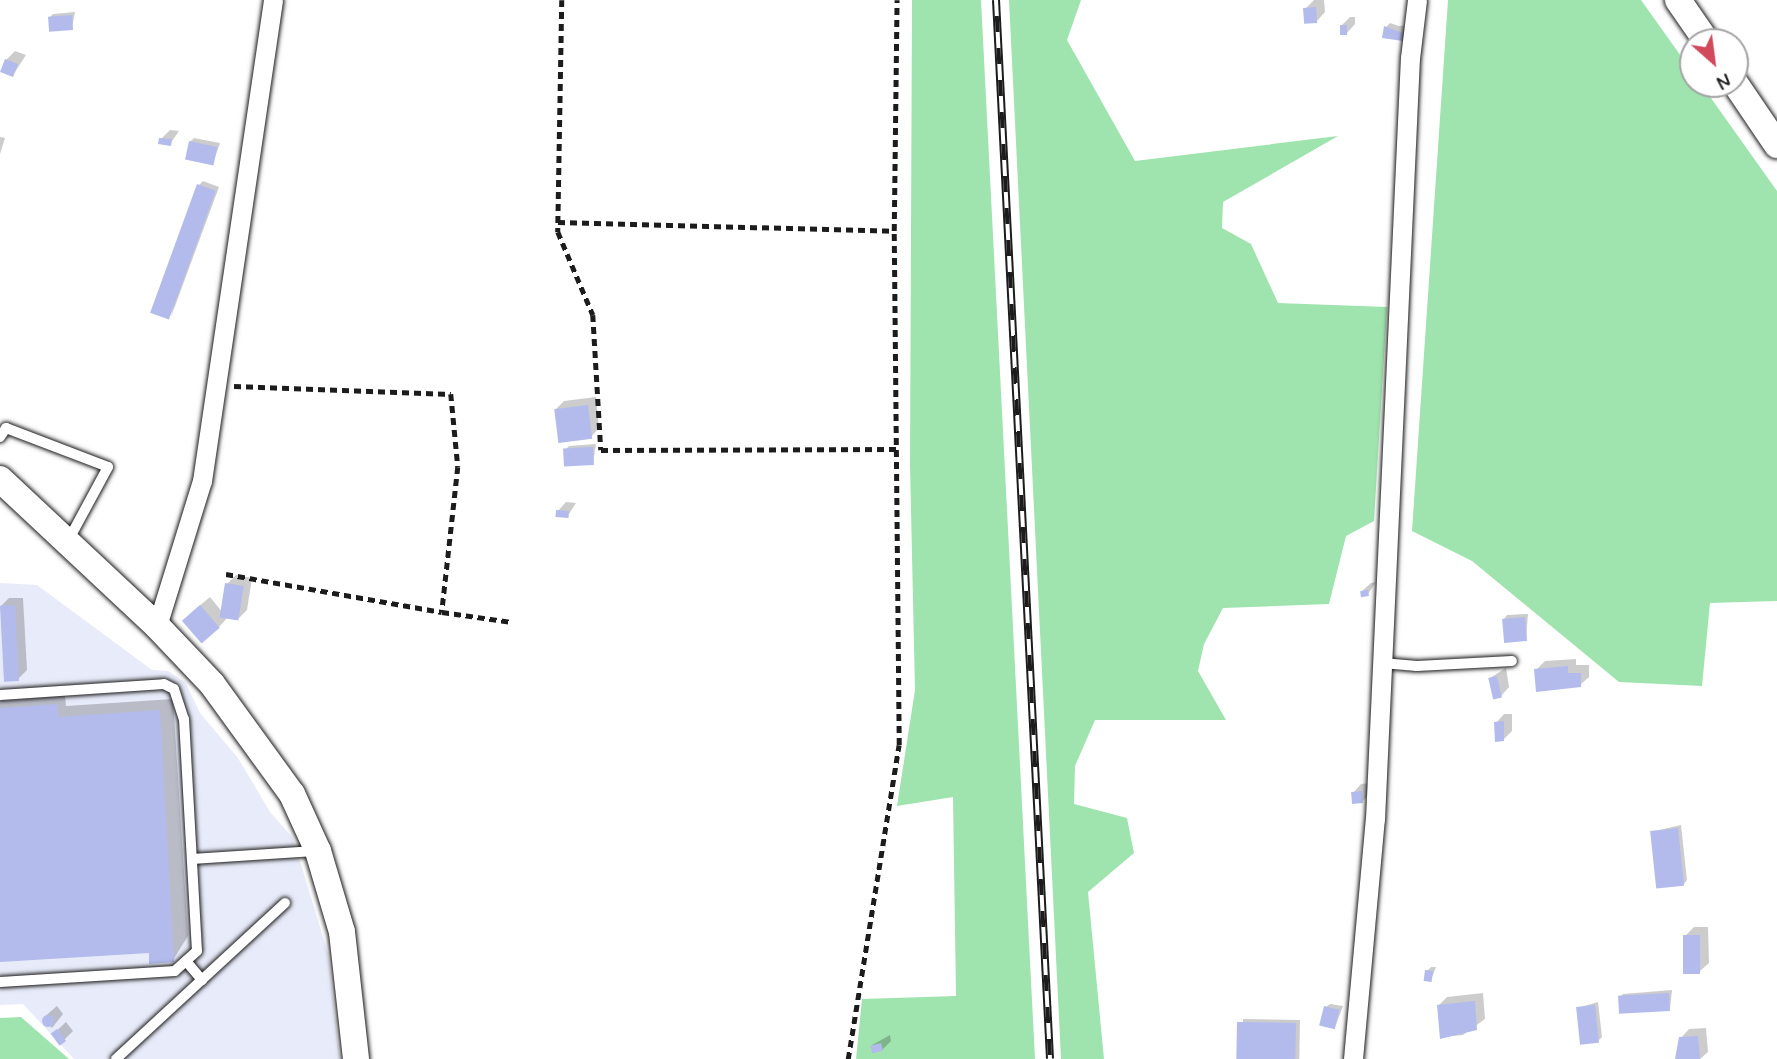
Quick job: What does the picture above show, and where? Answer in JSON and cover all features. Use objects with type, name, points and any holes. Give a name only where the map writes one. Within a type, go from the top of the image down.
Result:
[{"type":"street","points":[[157,626],[202,481],[219,386],[273,0]]},
{"type":"street","points":[[1353,1059],[1375,819],[1410,58],[1417,0]]},
{"type":"street","points":[[1678,0],[1697,28]]},
{"type":"street","points":[[1745,98],[1777,145]]},
{"type":"street","points":[[0,478],[157,626],[212,684],[292,794],[318,851],[342,932],[356,1059]]},
{"type":"lane","points":[[0,437],[6,428],[108,467],[67,542]]},
{"type":"lane","points":[[1381,663],[1418,666],[1512,661]]},
{"type":"lane","points":[[0,695],[164,684],[174,689],[184,719],[197,951],[175,971],[0,982]]},
{"type":"lane","points":[[193,859],[318,851]]},
{"type":"lane","points":[[116,1059],[285,903]]},
{"type":"lane","points":[[186,961],[202,979]]},
{"type":"path","points":[[562,0],[558,232],[593,315],[601,450],[896,449]]},
{"type":"path","points":[[848,1059],[899,745],[894,231],[897,0]]},
{"type":"path","points":[[558,222],[894,231]]},
{"type":"path","points":[[219,386],[451,394],[458,467],[442,612]]},
{"type":"path","points":[[226,574],[511,622]]},
{"type":"shaded area","points":[[0,583],[37,585],[152,670],[168,671],[185,682],[200,713],[238,758],[270,812],[293,838],[328,954],[340,1059],[74,1059],[23,1004],[0,1005]]},
{"type":"green space","points":[[912,0],[981,0],[1035,1059],[856,1059],[862,999],[956,996],[953,797],[897,806],[915,690],[910,465]]},
{"type":"green space","points":[[1009,0],[1081,0],[1067,40],[1135,161],[1338,136],[1223,202],[1222,228],[1251,244],[1278,303],[1387,307],[1374,521],[1346,536],[1329,604],[1223,608],[1204,644],[1198,671],[1226,720],[1095,720],[1075,766],[1074,804],[1127,818],[1134,853],[1088,892],[1104,1059],[1061,1059]]},
{"type":"green space","points":[[1448,0],[1641,0],[1679,53],[1679,98],[1711,98],[1777,191],[1777,601],[1710,603],[1702,686],[1619,682],[1472,561],[1412,531]]},
{"type":"green space","points":[[21,1017],[69,1059],[0,1059],[0,1018]]},
{"type":"building","points":[[1316,7],[1317,23],[1304,24],[1303,8]]},
{"type":"building","points":[[72,15],[73,30],[49,32],[48,17]]},
{"type":"building","points":[[1340,25],[1347,25],[1347,35],[1340,35]]},
{"type":"building","points":[[1384,26],[1403,33],[1403,41],[1382,38]]},
{"type":"building","points":[[5,59],[18,64],[13,77],[0,72]]},
{"type":"building","points":[[159,138],[172,139],[171,146],[158,144]]},
{"type":"building","points":[[189,141],[217,147],[213,166],[185,160]]},
{"type":"building","points":[[197,184],[216,191],[169,320],[150,313]]},
{"type":"building","points":[[588,405],[592,439],[558,443],[554,409]]},
{"type":"building","points":[[593,447],[594,465],[564,467],[563,449]]},
{"type":"building","points":[[556,510],[569,511],[568,518],[556,517]]},
{"type":"building","points":[[225,583],[244,586],[238,621],[220,618]]},
{"type":"building","points":[[1368,590],[1369,596],[1361,597],[1360,591]]},
{"type":"building","points":[[15,605],[19,681],[4,682],[0,606]]},
{"type":"building","points":[[200,605],[220,628],[202,643],[182,621]]},
{"type":"building","points":[[1525,617],[1527,641],[1504,643],[1502,619]]},
{"type":"building","points":[[1568,666],[1568,673],[1581,673],[1581,687],[1536,692],[1534,669]]},
{"type":"building","points":[[1497,676],[1502,697],[1493,699],[1488,678]]},
{"type":"building","points":[[57,704],[59,717],[160,710],[174,962],[149,964],[149,953],[0,962],[0,708]]},
{"type":"building","points":[[1504,721],[1504,741],[1495,742],[1494,722]]},
{"type":"building","points":[[1362,791],[1363,803],[1352,804],[1351,792]]},
{"type":"building","points":[[1678,828],[1684,886],[1656,889],[1650,831]]},
{"type":"building","points":[[1683,935],[1700,935],[1700,974],[1683,974]]},
{"type":"building","points":[[1425,970],[1433,971],[1432,982],[1424,981]]},
{"type":"building","points":[[1669,993],[1670,1011],[1619,1014],[1618,996]]},
{"type":"building","points":[[1475,1001],[1477,1030],[1440,1039],[1437,1005]]},
{"type":"building","points":[[1595,1005],[1599,1043],[1580,1045],[1576,1007]]},
{"type":"building","points":[[1324,1006],[1340,1010],[1335,1029],[1319,1025]]},
{"type":"building","points":[[43,1016],[53,1016],[53,1026],[43,1026]]},
{"type":"building","points":[[1237,1022],[1296,1023],[1295,1059],[1236,1059]]},
{"type":"building","points":[[57,1029],[66,1041],[60,1046],[51,1034]]},
{"type":"building","points":[[1698,1036],[1700,1059],[1675,1059],[1679,1037]]},
{"type":"building","points":[[881,1043],[883,1051],[872,1053],[870,1046]]},
{"type":"railway","points":[[996,0],[1050,1059]]}]
